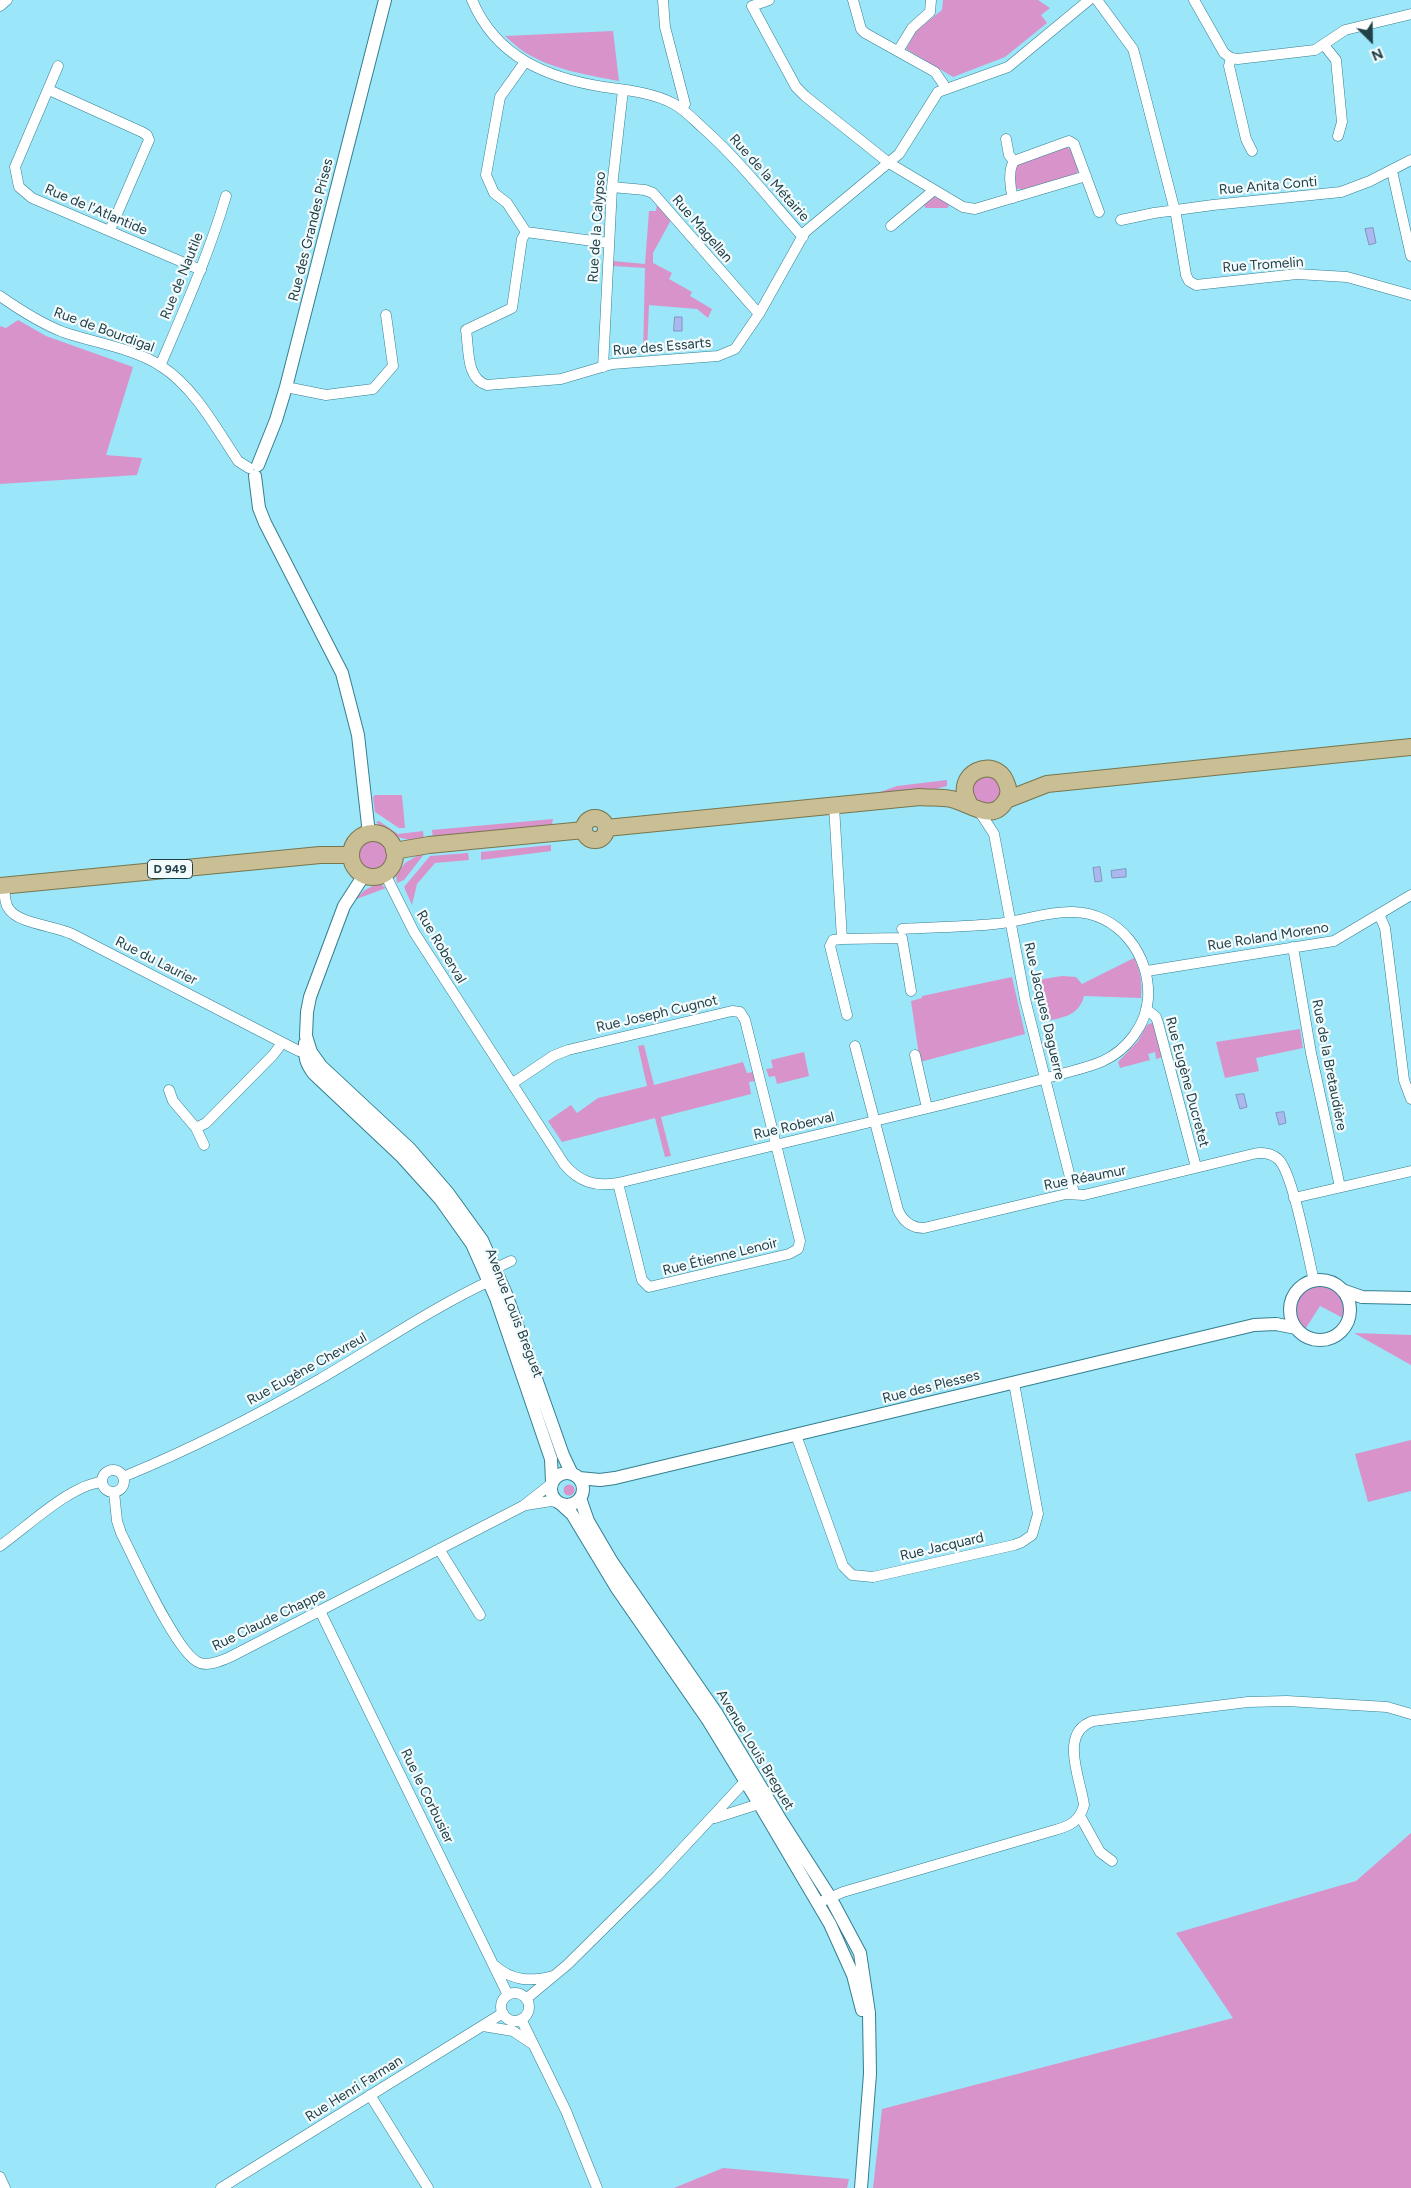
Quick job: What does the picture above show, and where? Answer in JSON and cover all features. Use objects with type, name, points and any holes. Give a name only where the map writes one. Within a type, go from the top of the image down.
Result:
[{"type":"main road","points":[[974,807],[965,792],[967,781],[973,773],[984,768],[995,770],[1004,777],[1023,782],[1047,784],[1411,747]]},
{"type":"main road","points":[[1002,804],[1008,788],[1004,777]]},
{"type":"main road","points":[[920,797],[967,781]]},
{"type":"main road","points":[[394,851],[422,846],[584,830],[586,836],[595,840],[601,837],[606,828],[920,797],[951,799],[989,812],[1002,804],[1047,784]]},
{"type":"main road","points":[[369,834],[383,836],[390,842],[394,851],[392,866],[385,874],[377,877],[364,875],[356,869],[351,854],[356,841],[369,834]]},
{"type":"main road","name":"D 949","points":[[2,886],[320,855],[351,854]]},
{"type":"street","points":[[0,6],[7,0]]},
{"type":"street","name":"Rue des Grandes Prises","points":[[254,470],[276,420],[286,387],[386,0]]},
{"type":"street","name":"Rue de la Métairie","points":[[472,0],[491,34],[506,49],[525,62],[582,83],[658,98],[682,109],[728,151],[803,238]]},
{"type":"street","points":[[663,0],[665,27],[684,104],[682,109]]},
{"type":"street","points":[[769,0],[751,3],[796,87],[889,163],[934,190],[969,209],[976,209],[1086,176]]},
{"type":"street","points":[[852,0],[861,29],[935,72],[946,88]]},
{"type":"street","points":[[898,51],[912,28],[930,12],[931,0]]},
{"type":"street","name":"Rue de la Métairie","points":[[803,238],[805,232],[899,154],[934,95],[946,88],[1008,67],[1089,0]]},
{"type":"street","points":[[1097,0],[1133,49],[1174,210]]},
{"type":"street","points":[[1194,0],[1224,53],[1238,60],[1315,50],[1345,30],[1411,14]]},
{"type":"street","points":[[1324,45],[1336,60],[1342,122],[1338,136]]},
{"type":"street","points":[[1231,58],[1228,66],[1243,130],[1252,151]]},
{"type":"street","points":[[525,62],[500,97],[486,175],[494,193],[507,203],[526,232],[533,231],[608,243]]},
{"type":"street","name":"Rue de l'Atlantide","points":[[58,66],[15,167],[19,187],[32,198],[201,270]]},
{"type":"street","points":[[49,90],[142,132],[149,140],[110,230]]},
{"type":"street","name":"Rue de la Calypso","points":[[603,367],[612,187],[623,90]]},
{"type":"street","points":[[1006,139],[1009,155],[1014,161]]},
{"type":"street","points":[[1012,198],[1010,189],[1011,165],[1014,161],[1069,141],[1074,144],[1099,212]]},
{"type":"street","name":"Rue Anita Conti","points":[[1121,220],[1174,210],[1341,192],[1392,171],[1411,160]]},
{"type":"street","points":[[1392,171],[1411,256]]},
{"type":"street","name":"Rue Magellan","points":[[612,187],[645,190],[653,193],[759,314]]},
{"type":"street","points":[[891,226],[934,190]]},
{"type":"street","name":"Rue de Nautile","points":[[160,366],[201,270],[217,228],[226,196]]},
{"type":"street","name":"Rue Tromelin","points":[[1174,210],[1186,275],[1189,281],[1196,285],[1297,274],[1347,277],[1411,295]]},
{"type":"street","name":"Rue des Essarts","points":[[526,232],[522,239],[512,308],[466,330],[472,374],[478,382],[487,385],[561,379],[612,364],[718,356],[735,349],[759,314],[803,238]]},
{"type":"street","name":"Rue de Bourdigal","points":[[0,296],[39,321],[62,331],[134,354],[160,366],[193,395],[238,461],[254,470]]},
{"type":"street","points":[[286,387],[326,395],[373,389],[393,366],[386,315]]},
{"type":"street","points":[[254,470],[260,508],[265,523],[342,672],[358,735],[369,834]]},
{"type":"street","points":[[994,834],[1002,804]]},
{"type":"street","points":[[834,806],[842,939]]},
{"type":"street","points":[[974,807],[994,834]]},
{"type":"street","name":"Rue Jacques Daguerre","points":[[994,834],[1025,999],[1074,1193]]},
{"type":"street","name":"Rue Roberval","points":[[385,874],[414,932],[572,1173],[588,1183],[598,1185],[618,1183],[876,1121],[1097,1064],[1115,1054],[1137,1031],[1146,1009],[1148,992],[1146,971],[1138,951],[1124,934],[1112,925],[1092,915],[1059,912],[1010,922],[902,929]]},
{"type":"street","points":[[308,1052],[306,1019],[310,997],[344,906],[364,875]]},
{"type":"street","name":"Rue du Laurier","points":[[2,886],[8,909],[19,918],[58,928],[72,934],[282,1042],[308,1052]]},
{"type":"street","name":"Rue Roland Moreno","points":[[1146,971],[1334,941],[1411,894]]},
{"type":"street","points":[[1380,914],[1385,928],[1404,1080],[1411,1099]]},
{"type":"street","points":[[847,1015],[830,946],[833,940],[902,938],[911,991]]},
{"type":"street","name":"Rue de la Bretaudière","points":[[1293,947],[1310,1053],[1340,1187]]},
{"type":"street","name":"Rue Eugène Ducretet","points":[[1146,1009],[1156,1017],[1158,1023],[1196,1167]]},
{"type":"street","name":"Rue Joseph Cugnot","points":[[513,1083],[553,1056],[568,1050],[737,1010],[743,1015],[745,1020],[776,1144]]},
{"type":"street","points":[[196,1128],[206,1123],[273,1055],[282,1042]]},
{"type":"street","points":[[855,1046],[876,1121]]},
{"type":"street","name":"Avenue Louis Breguet","points":[[308,1052],[410,1149],[448,1192],[482,1240],[563,1455],[576,1476]]},
{"type":"street","points":[[915,1055],[927,1108]]},
{"type":"street","points":[[170,1090],[173,1101],[196,1128],[204,1144]]},
{"type":"street","name":"Rue Réaumur","points":[[876,1121],[898,1210],[902,1219],[916,1228],[924,1228],[1074,1193],[1084,1195],[1253,1154],[1272,1155],[1277,1158],[1286,1170],[1314,1281]]},
{"type":"street","name":"Rue Étienne Lenoir","points":[[618,1183],[642,1280],[649,1286],[663,1285],[789,1254],[798,1249],[800,1241],[776,1144]]},
{"type":"street","points":[[1294,1198],[1411,1171]]},
{"type":"street","name":"Rue Eugène Chevreul","points":[[123,1478],[202,1443],[292,1395],[495,1275],[511,1261]]},
{"type":"street","name":"Avenue Louis Breguet","points":[[495,1275],[551,1459],[552,1483]]},
{"type":"street","points":[[1388,1297],[1362,1304],[1349,1316],[1340,1332],[1328,1338],[1308,1337],[1296,1328],[1292,1319],[1290,1305],[1292,1298],[1301,1287],[1314,1281],[1329,1281],[1342,1290],[1358,1296],[1388,1297],[1411,1298]]},
{"type":"street","points":[[1342,1290],[1349,1302],[1349,1316]]},
{"type":"street","name":"Rue des Plesses","points":[[576,1476],[600,1480],[616,1478],[1014,1383],[1254,1325],[1279,1314],[1290,1305]]},
{"type":"street","name":"Rue des Plesses","points":[[1254,1325],[1276,1324],[1296,1328]]},
{"type":"street","name":"Rue Jacquard","points":[[796,1435],[843,1566],[852,1574],[873,1578],[1014,1545],[1032,1535],[1038,1514],[1014,1383]]},
{"type":"street","points":[[111,1470],[120,1472],[123,1478],[122,1487],[114,1492],[105,1488],[102,1482],[104,1475],[111,1470]]},
{"type":"street","points":[[559,1475],[576,1476],[583,1487],[581,1497],[572,1504],[560,1504],[553,1497],[552,1483],[559,1475]]},
{"type":"street","name":"Rue des Plesses","points":[[581,1497],[594,1487],[616,1478]]},
{"type":"street","points":[[0,1546],[69,1495],[87,1486],[102,1482]]},
{"type":"street","name":"Rue Claude Chappe","points":[[114,1492],[117,1521],[121,1533],[175,1638],[183,1650],[200,1663],[211,1663],[230,1657],[523,1506],[552,1483]]},
{"type":"street","name":"Avenue Louis Breguet","points":[[581,1497],[588,1521],[612,1562],[717,1714],[749,1777]]},
{"type":"street","name":"Rue Claude Chappe","points":[[523,1506],[551,1501],[560,1504]]},
{"type":"street","name":"Avenue Louis Breguet","points":[[560,1504],[572,1514],[616,1587],[749,1777],[764,1802],[850,1966],[868,2031]]},
{"type":"street","points":[[439,1549],[480,1615]]},
{"type":"street","name":"Rue le Corbusier","points":[[320,1610],[508,1995]]},
{"type":"street","points":[[818,1903],[830,1897],[1067,1826],[1080,1816],[1084,1805],[1073,1746],[1078,1732],[1093,1721],[1268,1701],[1387,1707],[1411,1714]]},
{"type":"street","points":[[526,1999],[555,1976],[657,1876],[749,1777]]},
{"type":"street","points":[[711,1819],[764,1802]]},
{"type":"street","name":"Avenue Louis Breguet","points":[[764,1802],[830,1897],[854,1939],[863,1963],[869,2012],[870,2074],[861,2188]]},
{"type":"street","points":[[1080,1816],[1100,1852],[1112,1861]]},
{"type":"street","points":[[493,1965],[507,1974],[523,1980],[539,1980],[555,1976]]},
{"type":"street","points":[[518,1993],[526,1999],[528,2011],[521,2019],[509,2020],[503,2014],[501,2004],[508,1995],[518,1993]]},
{"type":"street","name":"Rue Henri Farman","points":[[223,2188],[503,2014]]},
{"type":"street","points":[[521,2019],[566,2111],[597,2188]]},
{"type":"street","points":[[481,2026],[513,2031],[534,2046]]},
{"type":"street","points":[[370,2095],[428,2188]]},
{"type":"street","points":[[0,2178],[5,2188]]},
{"type":"shaded area","points":[[943,0],[1038,0],[1050,8],[1041,15],[1047,23],[1005,57],[953,77],[906,49],[917,30],[942,10]]},
{"type":"shaded area","points":[[613,31],[619,81],[548,64],[523,51],[505,36]]},
{"type":"shaded area","points":[[1065,147],[1071,149],[1078,170],[1077,174],[1026,191],[1016,188],[1014,176],[1018,164]]},
{"type":"shaded area","points":[[933,196],[949,204],[948,208],[925,208],[924,203]]},
{"type":"shaded area","points":[[657,204],[671,220],[653,253],[653,263],[672,273],[669,279],[692,292],[690,296],[712,309],[708,318],[697,309],[649,305],[647,352],[643,355],[645,268],[613,266],[613,261],[645,264],[649,211],[656,211]]},
{"type":"shaded area","points":[[18,320],[46,336],[133,367],[106,455],[142,458],[137,475],[0,484],[0,326],[6,328]]},
{"type":"shaded area","points":[[980,776],[995,777],[1002,789],[999,800],[989,805],[976,801],[971,788]]},
{"type":"shaded area","points":[[947,780],[947,786],[928,791],[869,796],[897,786]]},
{"type":"shaded area","points":[[375,795],[402,795],[405,828],[399,828],[375,812],[373,797]]},
{"type":"shaded area","points":[[553,819],[552,825],[433,840],[432,830]]},
{"type":"shaded area","points":[[379,821],[398,834],[423,831],[424,841],[398,837],[376,822]]},
{"type":"shaded area","points":[[373,841],[379,842],[387,850],[387,862],[379,870],[373,871],[367,870],[359,862],[358,856],[359,850],[367,842]]},
{"type":"shaded area","points":[[551,845],[551,851],[481,860],[481,852]]},
{"type":"shaded area","points":[[425,851],[404,880],[397,883],[396,875],[405,863]]},
{"type":"shaded area","points":[[468,853],[469,860],[435,863],[417,884],[412,905],[404,887],[430,856]]},
{"type":"shaded area","points":[[376,884],[386,888],[354,900],[365,890]]},
{"type":"shaded area","points":[[1134,958],[1140,977],[1141,998],[1084,996],[1078,1008],[1073,1012],[1062,1018],[1041,1022],[1031,981],[1062,976],[1076,977],[1082,984]]},
{"type":"shaded area","points":[[1012,977],[1025,1034],[920,1062],[911,1001],[922,998],[922,996]]},
{"type":"shaded area","points":[[1154,1022],[1163,1057],[1156,1059],[1155,1052],[1148,1054],[1150,1060],[1120,1068],[1118,1062],[1138,1041],[1147,1025]]},
{"type":"shaded area","points":[[1300,1029],[1303,1048],[1256,1058],[1259,1071],[1225,1078],[1216,1042]]},
{"type":"shaded area","points":[[644,1045],[654,1085],[743,1062],[747,1073],[753,1072],[755,1081],[749,1082],[751,1094],[661,1117],[671,1156],[665,1157],[655,1118],[562,1142],[548,1121],[571,1105],[577,1113],[598,1098],[647,1086],[638,1046]]},
{"type":"shaded area","points":[[804,1052],[809,1076],[777,1084],[775,1076],[769,1077],[766,1069],[773,1068],[771,1060]]},
{"type":"shaded area","points":[[1322,1283],[1334,1288],[1341,1295],[1345,1306],[1345,1319],[1320,1306],[1304,1331],[1295,1315],[1296,1301],[1305,1289]]},
{"type":"shaded area","points":[[1354,1333],[1411,1335],[1411,1365]]},
{"type":"shaded area","points":[[1411,1440],[1411,1491],[1368,1502],[1355,1454]]},
{"type":"shaded area","points":[[569,1484],[575,1490],[569,1496],[563,1490]]},
{"type":"shaded area","points":[[1411,1833],[1411,2188],[873,2188],[882,2109],[1233,2018],[1176,1933],[1356,1881]]},
{"type":"shaded area","points":[[723,2168],[849,2179],[847,2188],[674,2188]]},
{"type":"water","points":[[1373,228],[1376,243],[1369,245],[1365,229]]},
{"type":"water","points":[[675,317],[682,317],[682,331],[674,331]]},
{"type":"water","points":[[1100,867],[1102,881],[1095,882],[1093,868]]},
{"type":"water","points":[[1126,869],[1126,877],[1112,878],[1111,871]]},
{"type":"water","points":[[1244,1094],[1247,1107],[1240,1109],[1236,1095]]},
{"type":"water","points":[[1284,1112],[1286,1123],[1279,1125],[1276,1113]]}]
